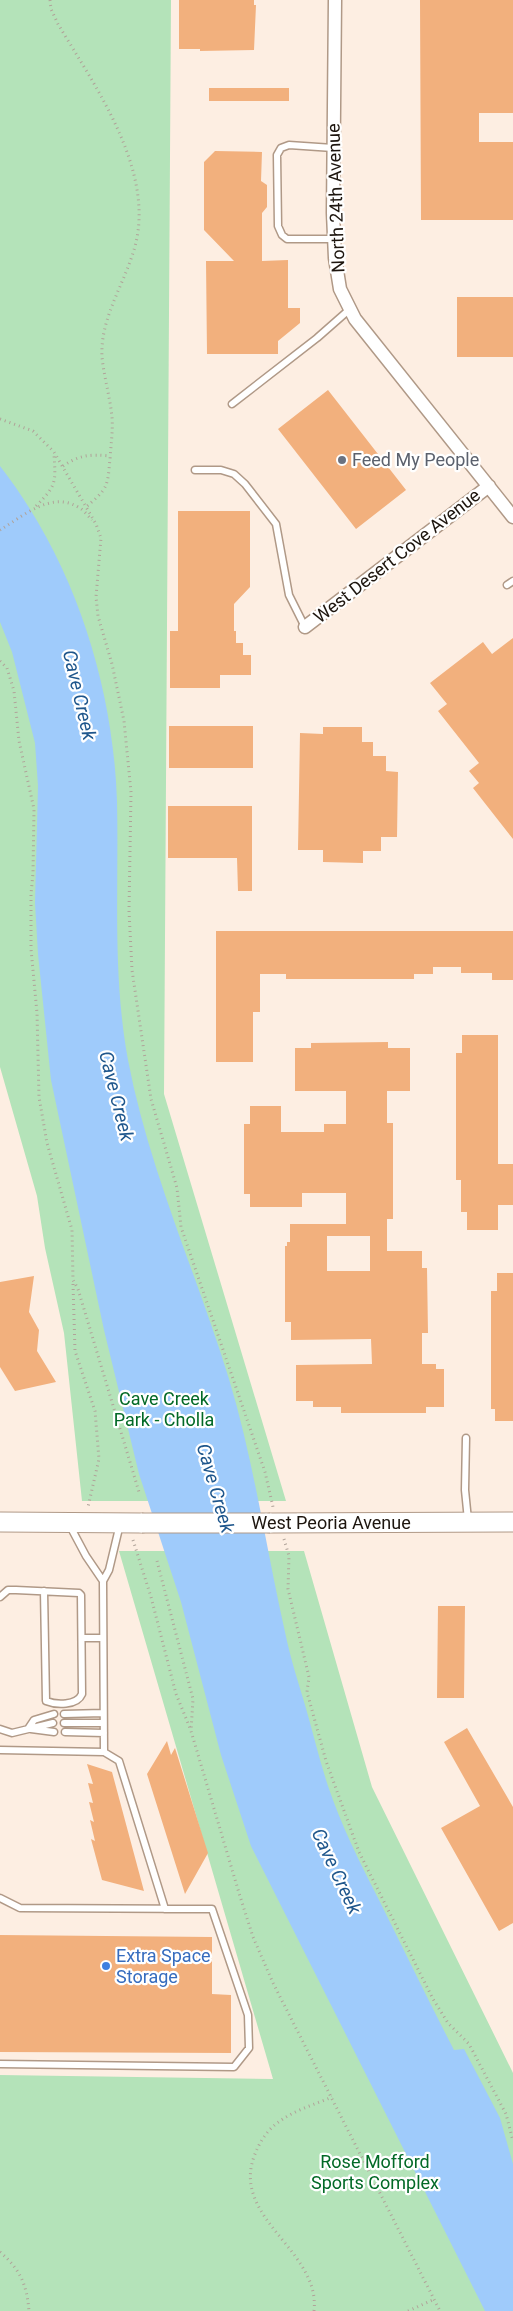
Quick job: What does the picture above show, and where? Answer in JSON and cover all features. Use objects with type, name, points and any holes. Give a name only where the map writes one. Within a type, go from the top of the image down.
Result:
[{"type":"main road","name":"West Peoria Avenue","points":[[0,1522],[513,1522]]},
{"type":"street","name":"North 24th Avenue","points":[[335,0],[334,239],[340,289],[355,319],[513,517]]},
{"type":"street","name":"West Desert Cove Avenue","points":[[305,627],[489,486]]},
{"type":"lane","points":[[333,148],[289,145],[281,148],[277,155],[278,226],[282,235],[287,239],[334,239]]},
{"type":"lane","points":[[232,404],[317,338],[350,309]]},
{"type":"lane","points":[[196,470],[221,470],[234,474],[246,484],[276,524],[290,594],[305,627]]},
{"type":"lane","points":[[507,585],[513,580]]},
{"type":"lane","points":[[466,1438],[465,1490],[468,1522]]},
{"type":"lane","points":[[76,1522],[86,1556],[103,1581]]},
{"type":"lane","points":[[104,1752],[103,1581],[130,1523]]},
{"type":"lane","points":[[0,1597],[8,1590],[44,1591],[79,1592],[81,1595],[82,1694],[80,1699],[66,1703],[46,1701],[44,1591]]},
{"type":"lane","points":[[82,1638],[103,1638]]},
{"type":"lane","points":[[64,1714],[103,1713]]},
{"type":"lane","points":[[28,1729],[34,1720],[54,1714]]},
{"type":"lane","points":[[0,1729],[12,1734],[53,1723]]},
{"type":"lane","points":[[64,1723],[103,1723]]},
{"type":"lane","points":[[28,1729],[54,1732]]},
{"type":"lane","points":[[64,1732],[104,1733]]},
{"type":"lane","points":[[0,1750],[104,1752],[119,1761],[165,1909]]},
{"type":"lane","points":[[0,1898],[20,1908],[212,1909],[248,2015],[249,2048],[234,2067],[0,2064]]},
{"type":"path","points":[[50,0],[51,9],[58,24],[123,139],[134,169],[138,198],[139,220],[134,251],[109,311],[103,336],[102,357],[112,416],[112,440],[106,485],[86,508]]},
{"type":"path","points":[[0,419],[33,431],[54,452],[96,524],[102,547],[96,597],[98,616],[118,690],[128,750],[131,792],[130,945],[137,1015],[146,1071],[158,1127],[177,1188],[181,1227],[265,1472],[269,1496]]},
{"type":"path","points":[[0,530],[34,508],[53,489],[56,474],[54,452]]},
{"type":"path","points":[[62,466],[75,458],[88,454],[110,456]]},
{"type":"path","points":[[34,508],[52,502],[64,502],[79,507],[96,524]]},
{"type":"path","points":[[0,661],[7,668],[14,691],[16,723],[34,809],[31,949],[37,1013],[39,1097],[47,1143],[72,1230],[75,1351],[95,1412],[99,1459],[76,1522]]},
{"type":"path","points":[[73,1280],[78,1289],[138,1492]]},
{"type":"path","points":[[130,1523],[176,1694],[191,1730],[253,1937],[287,2013],[332,2097],[364,2164],[440,2311]]},
{"type":"path","points":[[289,1556],[288,1589],[309,1677],[307,1692],[338,1798],[359,1852],[433,1999],[448,2023],[469,2044],[506,2114],[513,2141]]},
{"type":"path","points":[[157,1561],[193,1699],[191,1730]]},
{"type":"path","points":[[314,2311],[312,2289],[304,2270],[264,2218],[254,2199],[250,2181],[251,2163],[267,2132],[281,2120],[332,2097]]},
{"type":"path","points":[[0,2252],[17,2270],[26,2287],[30,2311]]},
{"type":"path","points":[[408,2311],[435,2299]]},
{"type":"green space","name":"Cave Creek Park - Cholla","points":[[0,0],[171,0],[164,1094],[286,1501],[82,1501],[64,1333],[45,1248],[37,1196],[0,1067]]},
{"type":"green space","name":"Rose Mofford Sports Complex","points":[[119,1551],[304,1551],[372,1787],[513,2073],[513,2311],[0,2311],[0,2075],[273,2079]]},
{"type":"water","name":"Cave Creek","points":[[0,466],[26,503],[49,541],[68,582],[84,624],[97,667],[114,756],[117,801],[117,930],[120,995],[128,1060],[137,1101],[160,1181],[216,1339],[238,1410],[253,1473],[289,1651],[333,1801],[358,1858],[454,2050],[464,2049],[500,2118],[513,2164],[513,2311],[485,2311],[251,1846],[221,1755],[181,1602],[139,1474],[104,1330],[51,1080],[38,954],[35,903],[38,786],[35,743],[12,652],[0,622]]},
{"type":"building","points":[[179,0],[254,0],[254,5],[256,5],[254,50],[200,51],[200,49],[179,49]]},
{"type":"building","points":[[420,0],[513,0],[513,113],[479,113],[479,142],[513,142],[513,220],[421,220]]},
{"type":"building","points":[[209,88],[289,88],[289,101],[209,101]]},
{"type":"building","points":[[215,151],[262,152],[261,181],[267,185],[267,207],[262,213],[262,261],[288,260],[288,308],[300,308],[300,323],[278,341],[278,354],[207,354],[206,261],[234,261],[204,230],[204,162]]},
{"type":"building","points":[[457,297],[513,297],[513,357],[457,357]]},
{"type":"building","name":"Feed My People","points":[[328,390],[406,490],[356,529],[278,429]]},
{"type":"building","points":[[178,511],[250,511],[250,587],[234,604],[234,631],[236,631],[236,643],[243,643],[243,655],[251,655],[251,675],[220,675],[220,688],[170,688],[170,631],[178,631]]},
{"type":"building","points":[[513,638],[513,839],[473,788],[479,783],[469,771],[479,763],[438,711],[447,704],[430,683],[483,642],[492,654]]},
{"type":"building","points":[[169,726],[253,726],[253,768],[169,768]]},
{"type":"building","points":[[323,727],[362,727],[362,742],[373,742],[373,756],[386,756],[386,771],[398,772],[397,837],[381,837],[381,851],[363,851],[363,863],[323,862],[323,850],[298,850],[300,733],[323,734]]},
{"type":"building","points":[[168,806],[252,806],[252,891],[238,891],[237,858],[168,858]]},
{"type":"building","points":[[216,931],[513,931],[513,980],[492,980],[492,973],[461,973],[461,967],[433,967],[433,974],[414,974],[414,979],[286,979],[286,974],[260,974],[260,1012],[253,1012],[253,1062],[216,1062]]},
{"type":"building","points":[[462,1035],[498,1035],[498,1164],[513,1164],[513,1205],[498,1205],[498,1230],[467,1230],[467,1212],[461,1212],[461,1180],[456,1180],[456,1053],[462,1053]]},
{"type":"building","points":[[388,1042],[388,1048],[410,1048],[410,1091],[387,1091],[387,1123],[393,1123],[393,1219],[387,1219],[387,1251],[422,1251],[422,1268],[427,1268],[428,1333],[422,1333],[422,1364],[436,1364],[436,1369],[444,1369],[444,1407],[426,1407],[426,1413],[341,1413],[341,1407],[313,1407],[313,1401],[296,1401],[296,1365],[372,1364],[371,1339],[291,1340],[291,1322],[285,1322],[285,1246],[287,1246],[287,1242],[290,1242],[290,1224],[346,1224],[346,1193],[302,1193],[302,1207],[250,1207],[250,1194],[244,1194],[244,1124],[250,1124],[250,1106],[281,1106],[281,1132],[324,1132],[324,1124],[346,1124],[346,1091],[295,1091],[295,1048],[311,1048],[311,1043]],"holes":[[[327,1236],[370,1236],[370,1271],[327,1271]]]},
{"type":"building","points":[[497,1273],[513,1273],[513,1421],[495,1421],[495,1409],[491,1409],[491,1291],[497,1291]]},
{"type":"building","points":[[34,1276],[29,1312],[39,1330],[37,1351],[56,1382],[15,1391],[0,1367],[0,1282]]},
{"type":"building","points":[[438,1606],[465,1606],[464,1698],[437,1698]]},
{"type":"building","points":[[467,1728],[513,1807],[513,1923],[499,1931],[441,1828],[480,1806],[444,1742]]},
{"type":"building","points":[[167,1741],[171,1755],[175,1748],[208,1853],[185,1894],[147,1774]]},
{"type":"building","points":[[87,1764],[112,1772],[144,1891],[102,1880],[91,1839],[95,1841],[90,1820],[94,1822],[89,1802],[93,1803],[88,1783],[93,1784]]},
{"type":"building","name":"Extra Space Storage","points":[[0,1935],[212,1937],[212,1994],[231,1995],[231,2053],[0,2052]]},
{"type":"place","name":"Feed My People","points":[[342,460]]},
{"type":"place","name":"Extra Space Storage","points":[[106,1966]]}]
